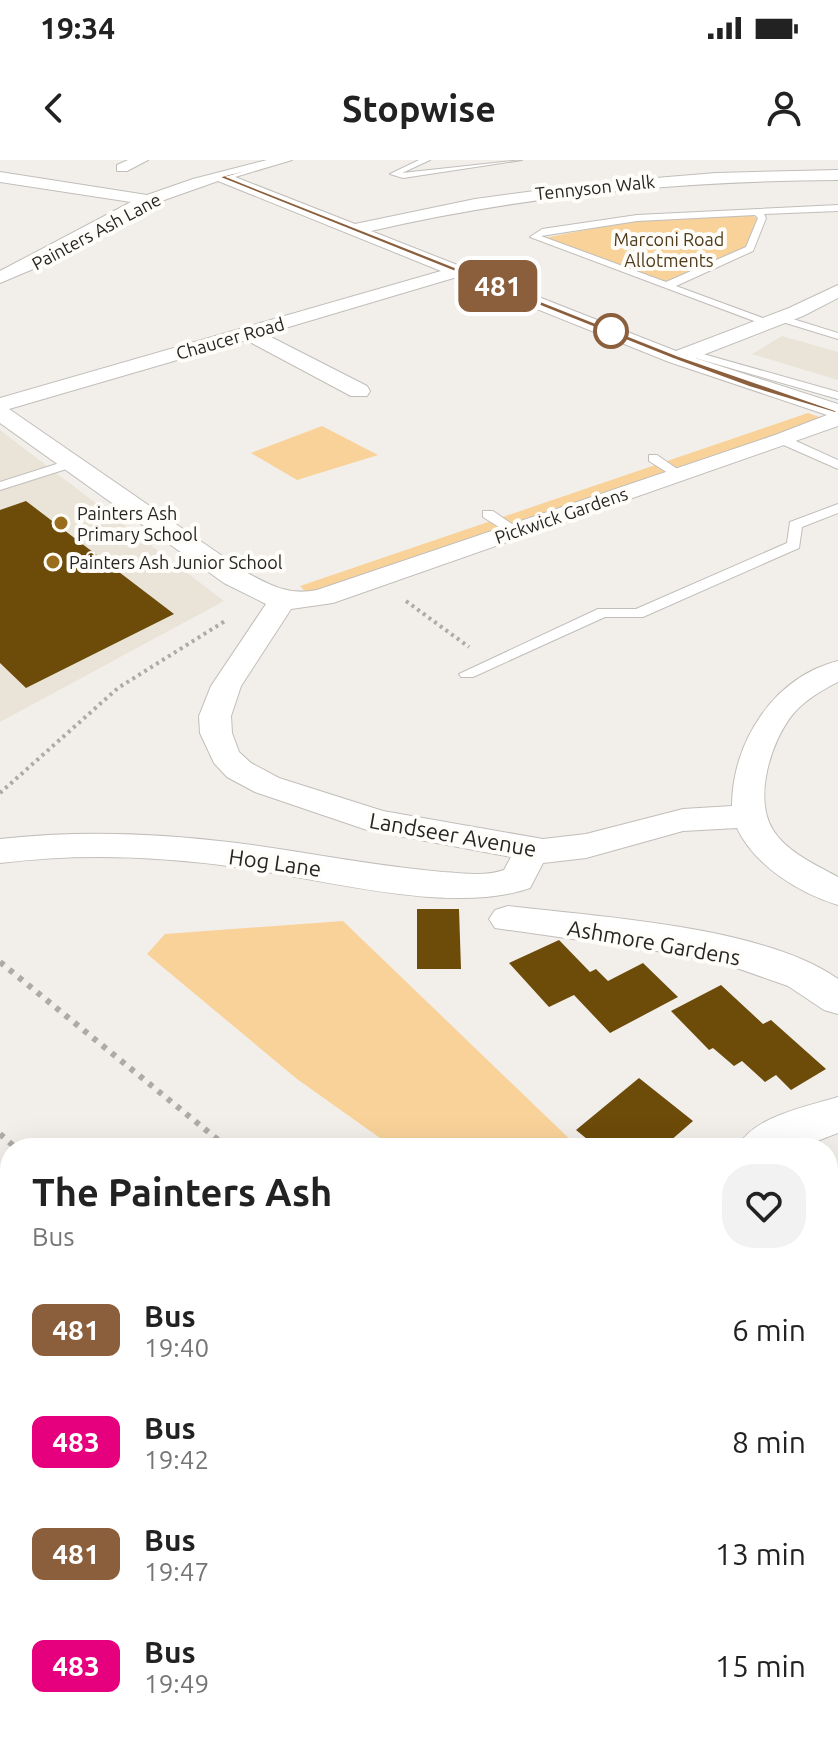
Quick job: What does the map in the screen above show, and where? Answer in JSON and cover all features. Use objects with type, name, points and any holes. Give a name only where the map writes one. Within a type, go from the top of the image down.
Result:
[{"type":"street","name":"Painters Ash Lane","points":[[0,278],[53,256],[149,200],[285,160]]},
{"type":"street","points":[[0,174],[18,164]]},
{"type":"street","points":[[0,174],[149,200]]},
{"type":"street","name":"Tennyson Walk","points":[[356,229],[434,210],[582,188],[708,178],[838,175]]},
{"type":"street","points":[[221,177],[459,271],[805,402],[838,411]]},
{"type":"street","name":"Chaucer Road","points":[[0,405],[459,271]]},
{"type":"street","points":[[682,355],[774,320],[838,291]]},
{"type":"street","points":[[248,333],[359,391]]},
{"type":"street","name":"Pickwick Gardens","points":[[623,468],[783,415],[805,402]]},
{"type":"street","points":[[0,413],[234,577],[266,596],[282,601]]},
{"type":"street","name":"Pickwick Gardens","points":[[251,585],[292,582],[369,568],[515,531],[783,440],[838,418]]},
{"type":"street","name":"Pickwick Gardens","points":[[461,523],[518,503]]},
{"type":"street","name":"Pickwick Gardens","points":[[282,601],[317,598],[369,568]]},
{"type":"street","name":"Landseer Avenue","points":[[282,601],[219,699],[215,716],[216,733],[231,764],[282,792],[350,815],[532,850],[555,851],[586,846],[683,820],[750,816]]},
{"type":"street","points":[[838,670],[803,690],[774,718],[753,769],[750,816],[755,831],[771,849],[838,892]]},
{"type":"street","name":"Hog Lane","points":[[0,851],[43,846],[131,845],[479,887],[517,879],[532,850]]},
{"type":"street","name":"Ashmore Gardens","points":[[508,919],[682,943],[740,955],[802,976],[838,999]]},
{"type":"street","points":[[778,1138],[797,1128],[838,1115]]},
{"type":"lane","points":[[426,160],[394,173],[402,177],[518,160]]},
{"type":"lane","points":[[838,208],[633,219],[542,232],[534,237],[664,286],[838,336]]},
{"type":"lane","points":[[664,286],[683,281],[751,249],[762,218],[758,212]]},
{"type":"lane","points":[[682,355],[838,396]]},
{"type":"lane","points":[[783,440],[838,465]]},
{"type":"lane","points":[[653,458],[680,475]]},
{"type":"lane","points":[[0,486],[72,463]]},
{"type":"lane","points":[[467,674],[603,612],[638,614],[794,545],[795,525],[838,508]]},
{"type":"lane","points":[[488,514],[515,531]]},
{"type":"path","points":[[369,568],[492,664]]},
{"type":"path","points":[[0,793],[118,688],[218,627],[245,602],[251,585]]},
{"type":"path","points":[[0,962],[216,1138]]},
{"type":"shaded area","points":[[782,336],[838,352],[838,380],[752,354]]},
{"type":"shaded area","name":"Painters Ash Primary School","points":[[0,430],[224,601],[0,722]]},
{"type":"green space","name":"Marconi Road Allotments","points":[[751,215],[757,218],[746,248],[671,281],[663,281],[544,238],[636,220]]},
{"type":"green space","points":[[808,413],[828,420],[311,598],[300,586]]},
{"type":"green space","points":[[322,426],[378,455],[297,480],[251,453]]},
{"type":"green space","points":[[343,921],[569,1138],[380,1138],[297,1079],[147,954],[165,934]]},
{"type":"building","name":"Painters Ash Junior School","points":[[26,501],[174,614],[26,688],[0,663],[0,510]]},
{"type":"building","points":[[417,909],[459,909],[461,969],[417,969]]},
{"type":"building","points":[[559,940],[590,972],[596,969],[608,981],[643,963],[678,997],[610,1033],[574,995],[549,1007],[509,963]]},
{"type":"building","points":[[721,985],[763,1024],[771,1020],[826,1069],[791,1090],[776,1075],[765,1082],[742,1061],[734,1066],[713,1048],[709,1050],[671,1011]]},
{"type":"building","points":[[639,1078],[693,1121],[673,1138],[586,1138],[576,1130]]},
{"type":"bus line","name":"481","points":[[284,160],[221,177],[676,358],[838,411]]},
{"type":"place","name":"Painters Ash Primary School","points":[[61,523]]},
{"type":"place","name":"Painters Ash Junior School","points":[[53,562]]}]
